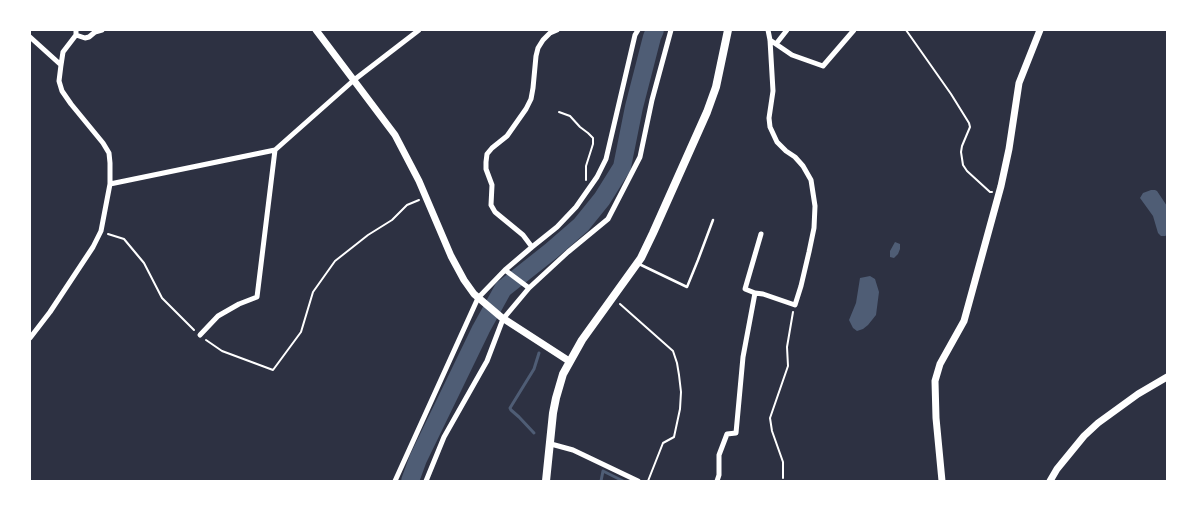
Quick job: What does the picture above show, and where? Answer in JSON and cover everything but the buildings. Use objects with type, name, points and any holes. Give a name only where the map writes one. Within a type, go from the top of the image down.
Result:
[{"type":"main road","points":[[546,481],[556,398],[563,374],[582,340],[637,263],[653,233],[707,112],[716,87],[728,30]]},
{"type":"street","points":[[30,338],[50,312],[93,247],[101,231],[110,184],[109,153],[71,104],[62,91],[59,81],[63,52],[76,33],[85,38],[102,30]]},
{"type":"street","points":[[316,30],[395,135],[419,182],[452,256],[464,280],[474,294],[502,318],[570,361]]},
{"type":"street","points":[[110,184],[275,150],[354,80],[420,30]]},
{"type":"street","points":[[532,247],[523,235],[494,212],[491,205],[492,185],[486,169],[486,162],[487,154],[507,136],[526,109],[533,88],[538,48],[550,33],[557,30]]},
{"type":"street","points":[[395,481],[480,300],[505,270],[557,227],[597,178],[606,159],[638,30]]},
{"type":"street","points":[[426,481],[444,437],[486,361],[502,318],[529,288],[608,219],[640,157],[652,100],[671,30]]},
{"type":"street","points":[[761,234],[745,289],[794,305],[801,286],[809,252],[814,228],[815,206],[812,180],[795,157],[777,142],[770,127],[769,118],[774,91],[768,30]]},
{"type":"street","points":[[776,44],[787,30]]},
{"type":"street","points":[[770,40],[792,55],[823,66],[854,30]]},
{"type":"street","points":[[942,481],[936,418],[935,381],[940,364],[964,321],[999,194],[1009,150],[1019,83],[1040,30]]},
{"type":"street","points":[[30,37],[60,66]]},
{"type":"street","points":[[200,335],[218,316],[239,304],[258,298],[275,150]]},
{"type":"street","points":[[505,270],[529,288]]},
{"type":"street","points":[[717,481],[719,455],[727,434],[736,433],[743,356],[756,293]]},
{"type":"street","points":[[1050,481],[1057,469],[1084,436],[1098,423],[1167,376]]},
{"type":"street","points":[[551,444],[572,450],[638,481]]},
{"type":"lane","points":[[637,263],[686,286],[713,220]]},
{"type":"path","points":[[906,30],[969,123],[970,127],[961,152],[967,171],[990,192],[999,194]]},
{"type":"path","points":[[559,112],[570,116],[580,128],[593,138],[586,166],[584,187],[579,197],[580,200]]},
{"type":"path","points":[[613,298],[673,351],[677,362],[681,401],[674,437],[663,443],[648,481]]},
{"type":"path","points":[[783,478],[783,462],[772,431],[770,418],[788,366],[787,347],[794,305]]},
{"type":"water","points":[[1151,190],[1157,191],[1167,206],[1167,235],[1165,236],[1161,236],[1158,233],[1153,216],[1140,198],[1143,193]]},
{"type":"water","points":[[895,242],[900,244],[900,249],[894,258],[890,257],[890,251]]},
{"type":"water","points":[[870,276],[875,279],[879,292],[876,315],[868,325],[857,331],[849,320],[856,303],[860,278]]},
{"type":"waterway","points":[[410,481],[418,459],[481,329],[503,289],[581,225],[602,199],[622,167],[634,107],[655,30]]},
{"type":"waterway","points":[[534,433],[510,408],[534,369],[539,353]]},
{"type":"waterway","points":[[601,481],[603,471],[623,481]]}]
